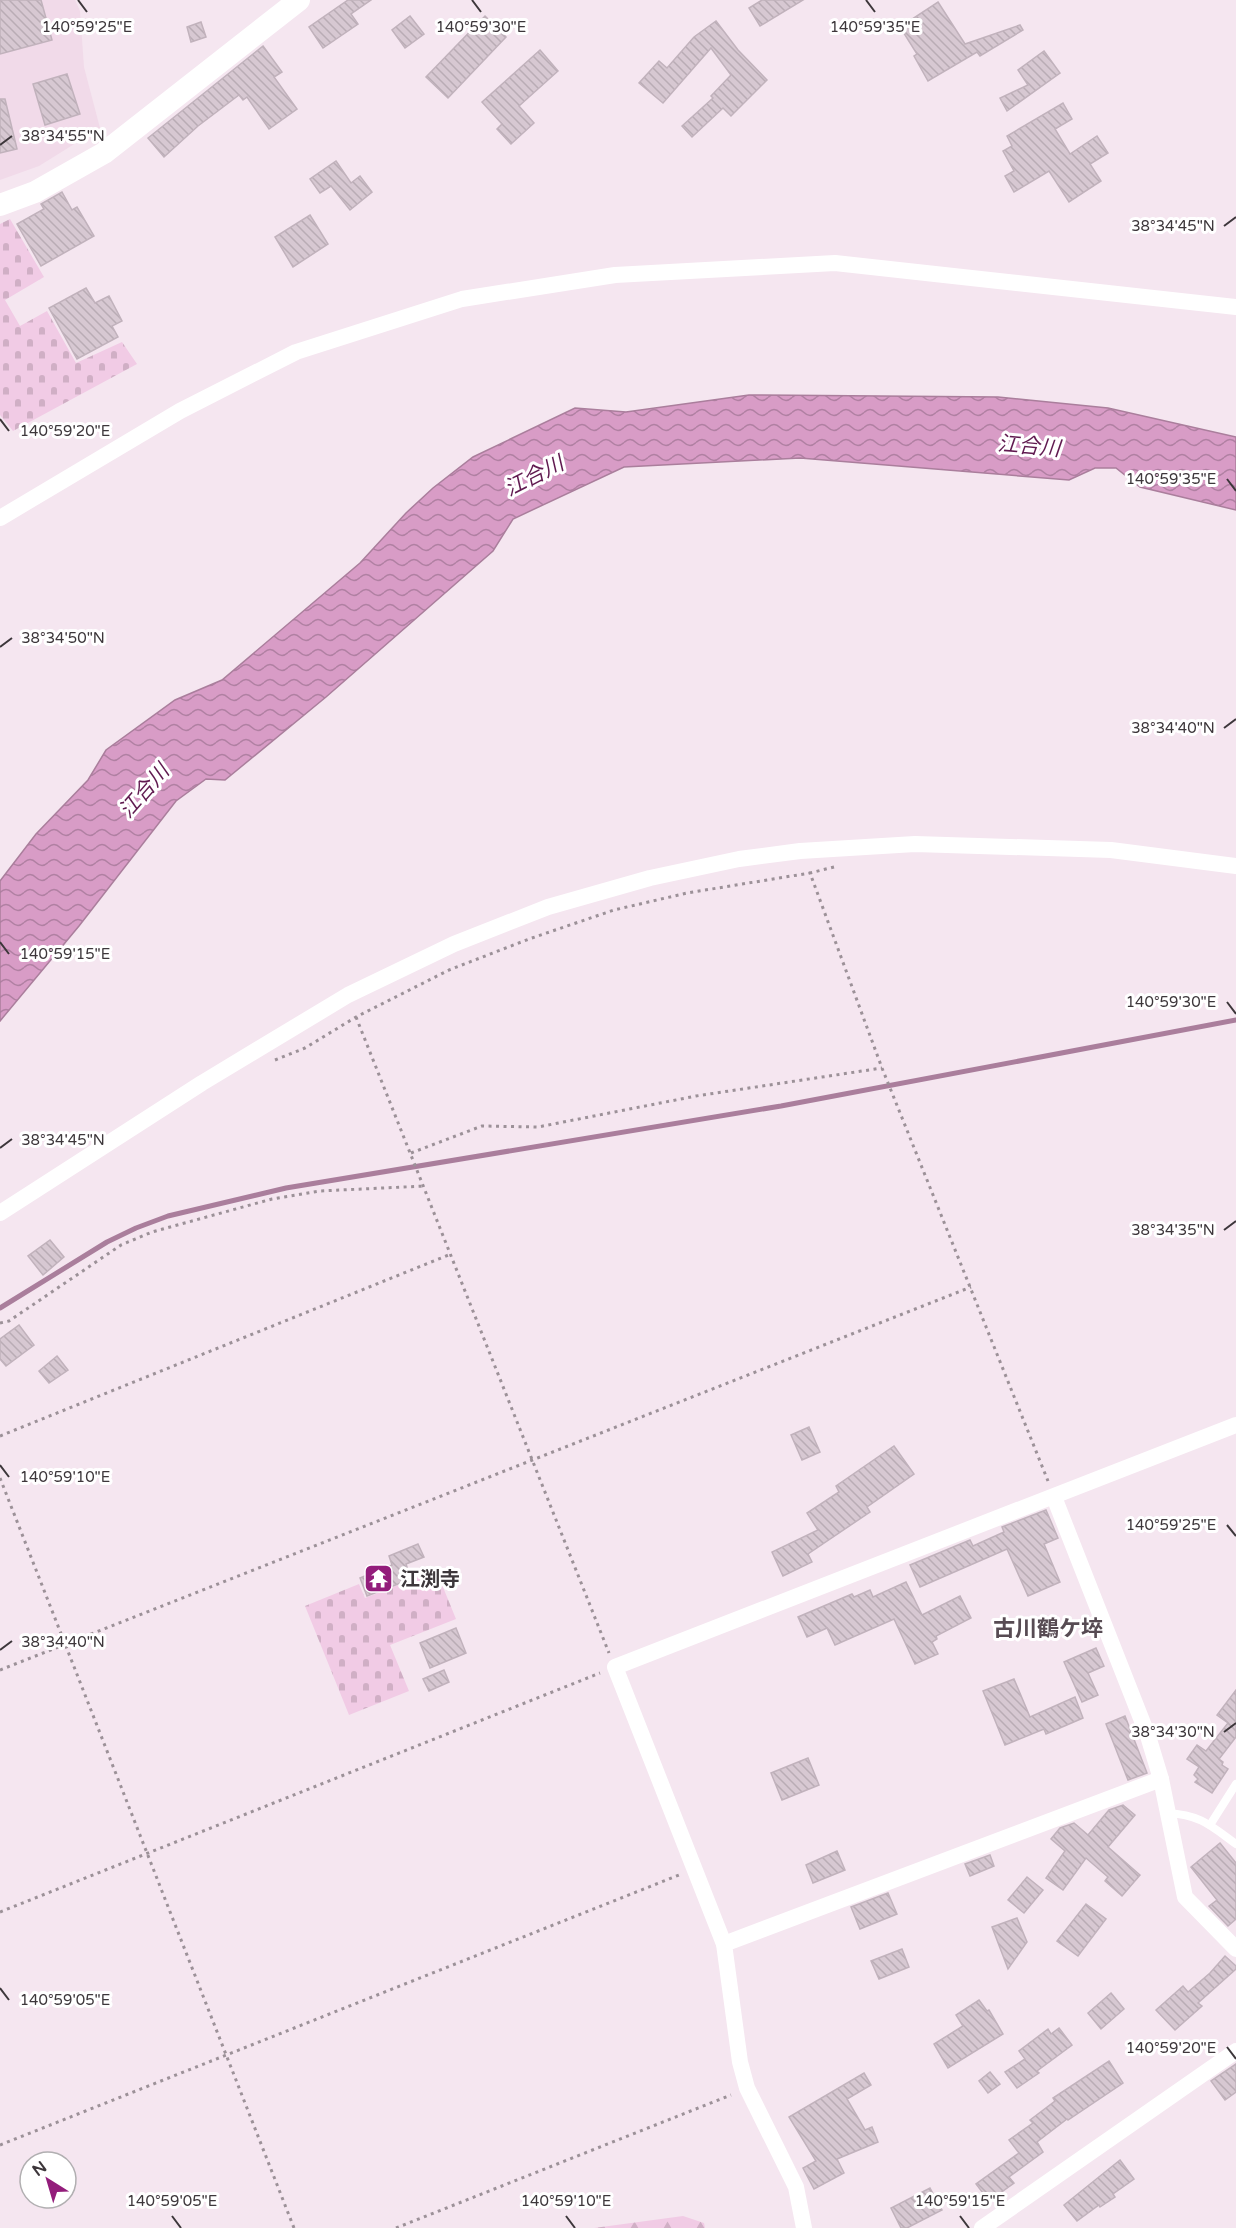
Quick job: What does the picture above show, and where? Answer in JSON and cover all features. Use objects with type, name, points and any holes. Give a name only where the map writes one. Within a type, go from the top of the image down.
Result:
[{"type":"street","points":[[0,205],[35,192],[104,153],[299,0]]},
{"type":"street","points":[[0,518],[180,411],[296,352],[462,299],[615,275],[836,263],[1236,307]]},
{"type":"street","points":[[0,1213],[202,1083],[348,995],[454,944],[548,907],[638,881],[739,859],[800,851],[915,844],[1111,850],[1236,866]]},
{"type":"street","points":[[804,2228],[796,2187],[747,2088],[740,2062],[724,1944],[615,1667],[1236,1425]]},
{"type":"street","points":[[1054,1497],[1148,1736],[1161,1779],[1185,1897],[1236,1949]]},
{"type":"street","points":[[724,1944],[1161,1779]]},
{"type":"street","points":[[982,2228],[1236,2051]]},
{"type":"lane","points":[[1210,1825],[1236,1784]]},
{"type":"lane","points":[[1167,1814],[1189,1814],[1210,1825],[1236,1844]]},
{"type":"path","points":[[273,1061],[305,1048],[356,1017],[449,969],[614,910],[687,893],[836,867]]},
{"type":"path","points":[[810,873],[892,1094],[1054,1497]]},
{"type":"path","points":[[0,1912],[615,1667],[356,1017]]},
{"type":"path","points":[[411,1153],[482,1126],[538,1127],[696,1096],[883,1070]]},
{"type":"path","points":[[0,1323],[9,1321],[122,1245],[152,1232],[273,1198],[308,1192],[425,1186]]},
{"type":"path","points":[[0,1436],[451,1254]]},
{"type":"path","points":[[0,1670],[971,1287]]},
{"type":"path","points":[[0,1478],[294,2228]]},
{"type":"path","points":[[0,2145],[694,1868]]},
{"type":"path","points":[[396,2228],[747,2088]]},
{"type":"shaded area","points":[[0,0],[75,0],[80,11],[84,67],[100,128],[39,166],[0,180]]},
{"type":"green space","points":[[10,219],[44,277],[5,300],[20,326],[47,311],[76,363],[122,342],[137,364],[13,431],[0,415],[0,224]]},
{"type":"green space","points":[[436,1570],[456,1619],[390,1645],[409,1691],[349,1715],[305,1606],[359,1584],[365,1598]]},
{"type":"green space","points":[[683,2216],[704,2223],[705,2228],[594,2228]]},
{"type":"water","name":"江合川","points":[[749,395],[998,397],[1108,408],[1236,437],[1236,510],[1140,487],[1116,468],[1095,468],[1069,480],[800,458],[624,467],[513,519],[493,551],[326,697],[225,780],[206,779],[176,801],[79,926],[0,1021],[0,881],[36,834],[88,780],[106,750],[175,700],[222,680],[360,563],[406,513],[433,488],[473,457],[575,408],[626,412]]},
{"type":"building","points":[[0,0],[41,0],[52,40],[0,54]]},
{"type":"building","points":[[348,0],[371,0],[351,14],[358,24],[323,48],[309,27]]},
{"type":"building","points":[[762,0],[803,0],[760,26],[749,8]]},
{"type":"building","points":[[938,2],[965,44],[1020,25],[1023,30],[980,56],[977,52],[928,81],[914,56],[917,54],[900,27]]},
{"type":"building","points":[[410,16],[424,34],[405,48],[392,30]]},
{"type":"building","points":[[485,16],[506,37],[448,98],[426,77]]},
{"type":"building","points":[[716,21],[738,50],[767,80],[731,116],[723,108],[692,137],[682,126],[713,98],[711,96],[731,75],[711,48],[663,103],[639,83],[659,61],[667,68],[694,37]]},
{"type":"building","points":[[201,22],[206,37],[191,42],[187,27]]},
{"type":"building","points":[[263,46],[282,72],[274,77],[297,109],[269,129],[247,97],[243,100],[239,95],[198,126],[164,157],[148,138]]},
{"type":"building","points":[[540,50],[558,71],[519,106],[534,123],[511,144],[497,129],[502,124],[482,102]]},
{"type":"building","points":[[1044,51],[1060,73],[1007,111],[1000,98],[1028,85],[1018,70]]},
{"type":"building","points":[[67,74],[80,114],[45,125],[33,84]]},
{"type":"building","points":[[0,99],[5,99],[17,149],[0,153]]},
{"type":"building","points":[[1063,103],[1072,119],[1055,129],[1070,154],[1097,136],[1108,153],[1090,164],[1101,181],[1069,202],[1049,171],[1014,192],[1005,176],[1014,171],[1003,151],[1012,146],[1007,136]]},
{"type":"building","points":[[336,161],[351,183],[360,176],[372,192],[350,210],[331,186],[320,193],[310,179]]},
{"type":"building","points":[[62,192],[72,210],[77,207],[94,236],[41,266],[17,224],[44,209],[41,204]]},
{"type":"building","points":[[310,215],[328,244],[293,267],[275,237]]},
{"type":"building","points":[[86,288],[95,303],[109,296],[122,321],[112,326],[118,337],[77,359],[49,308]]},
{"type":"building","points":[[50,1240],[64,1257],[43,1275],[28,1256]]},
{"type":"building","points":[[19,1325],[34,1345],[6,1366],[0,1359],[0,1339]]},
{"type":"building","points":[[57,1356],[68,1370],[49,1383],[39,1371]]},
{"type":"building","points":[[809,1427],[820,1452],[802,1460],[791,1435]]},
{"type":"building","points":[[894,1446],[914,1474],[867,1507],[870,1512],[808,1554],[812,1562],[783,1576],[772,1552],[818,1530],[807,1513],[839,1492],[836,1486]]},
{"type":"building","points":[[1046,1510],[1058,1538],[1044,1544],[1060,1582],[1028,1596],[1007,1549],[920,1587],[910,1565],[970,1540],[973,1546],[1004,1532],[1002,1527]]},
{"type":"building","points":[[418,1544],[424,1557],[406,1564],[411,1579],[367,1596],[360,1578],[392,1565],[389,1556]]},
{"type":"building","points":[[906,1582],[922,1615],[960,1596],[971,1618],[936,1636],[937,1639],[932,1642],[938,1654],[915,1664],[894,1619],[835,1645],[827,1628],[807,1637],[798,1617],[852,1594],[854,1597],[870,1590],[873,1597]]},
{"type":"building","points":[[456,1628],[466,1653],[430,1668],[420,1643]]},
{"type":"building","points":[[1096,1648],[1104,1666],[1088,1673],[1098,1695],[1082,1702],[1064,1662]]},
{"type":"building","points":[[444,1670],[449,1682],[429,1691],[423,1679]]},
{"type":"building","points":[[1014,1679],[1030,1717],[1075,1697],[1083,1718],[1046,1734],[1044,1729],[1005,1745],[983,1691]]},
{"type":"building","points":[[1236,1690],[1236,1737],[1219,1759],[1228,1769],[1212,1793],[1195,1782],[1198,1779],[1194,1775],[1199,1767],[1187,1759],[1197,1745],[1206,1751],[1228,1723],[1217,1715]]},
{"type":"building","points":[[1125,1716],[1147,1773],[1128,1780],[1106,1724]]},
{"type":"building","points":[[808,1758],[819,1785],[782,1800],[771,1773]]},
{"type":"building","points":[[1123,1805],[1135,1815],[1108,1847],[1140,1875],[1122,1896],[1105,1881],[1108,1877],[1086,1858],[1063,1890],[1046,1878],[1065,1851],[1051,1839],[1060,1828],[1074,1823],[1088,1835],[1109,1810]]},
{"type":"building","points":[[1220,1843],[1236,1863],[1236,1919],[1228,1926],[1209,1906],[1217,1900],[1191,1867]]},
{"type":"building","points":[[837,1851],[845,1870],[813,1883],[806,1865]]},
{"type":"building","points":[[990,1855],[994,1866],[970,1876],[965,1864]]},
{"type":"building","points":[[1027,1877],[1043,1890],[1024,1913],[1008,1900]]},
{"type":"building","points":[[888,1893],[897,1914],[860,1929],[851,1907]]},
{"type":"building","points":[[1086,1904],[1106,1919],[1078,1956],[1057,1941]]},
{"type":"building","points":[[1017,1918],[1027,1942],[1008,1969],[992,1927]]},
{"type":"building","points":[[902,1949],[909,1967],[879,1979],[871,1961]]},
{"type":"building","points":[[1225,1956],[1236,1966],[1236,1969],[1198,2003],[1202,2006],[1175,2030],[1156,2010],[1183,1986],[1188,1992]]},
{"type":"building","points":[[1111,1993],[1124,2009],[1101,2029],[1088,2013]]},
{"type":"building","points":[[979,2000],[987,2011],[989,2010],[1003,2034],[948,2068],[934,2044],[963,2026],[956,2015]]},
{"type":"building","points":[[1059,2028],[1072,2045],[1017,2088],[1005,2072],[1025,2059],[1019,2051],[1048,2029],[1051,2034]]},
{"type":"building","points":[[1109,2061],[1123,2083],[1067,2119],[1037,2142],[1043,2152],[1009,2177],[1014,2183],[989,2201],[976,2184],[1019,2153],[1009,2140],[1033,2123],[1030,2120],[1055,2101],[1053,2098]]},
{"type":"building","points":[[1236,2064],[1236,2092],[1225,2100],[1211,2081]]},
{"type":"building","points":[[990,2072],[1000,2084],[988,2093],[979,2081]]},
{"type":"building","points":[[864,2073],[871,2085],[847,2099],[865,2130],[872,2127],[878,2142],[837,2159],[844,2173],[814,2189],[803,2168],[816,2161],[789,2117]]},
{"type":"building","points":[[1120,2160],[1134,2179],[1113,2194],[1115,2197],[1077,2221],[1064,2205]]},
{"type":"building","points":[[930,2188],[942,2210],[907,2228],[901,2228],[891,2208]]},
{"type":"waterway","points":[[0,1308],[107,1242],[136,1228],[168,1216],[286,1188],[781,1106],[1236,1020]]},
{"type":"place","name":"江渕寺","points":[[379,1579]]},
{"type":"district","name":"古川鶴ケ埣","points":[[1048,1628]]}]
